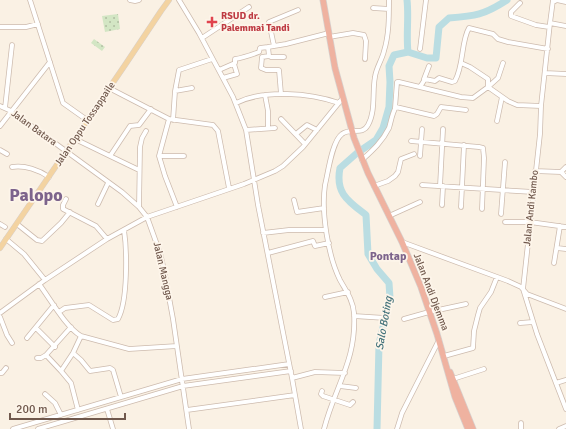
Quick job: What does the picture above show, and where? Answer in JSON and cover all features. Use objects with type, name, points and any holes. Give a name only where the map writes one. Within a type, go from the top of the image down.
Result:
[{"type":"highway","points":[[323,0],[341,101],[352,131]]},
{"type":"highway","name":"Jalan Andi Djemma","points":[[352,131],[361,158],[390,216],[421,288],[444,356],[448,375],[473,429]]},
{"type":"highway","name":"Jalan Andi Djemma","points":[[447,367],[453,379],[468,429]]},
{"type":"main road","name":"Jalan Oppu Tossappaile","points":[[0,248],[169,0]]},
{"type":"street","points":[[30,0],[64,105],[87,120]]},
{"type":"street","points":[[130,0],[139,0]]},
{"type":"street","points":[[179,0],[219,70],[236,103],[246,130],[263,233],[291,371],[301,429]]},
{"type":"street","points":[[324,429],[350,360],[354,338],[353,306],[348,292],[340,280],[334,266],[326,230],[324,208],[325,185],[336,143],[341,134],[364,130],[372,118],[375,78],[385,49],[389,0]]},
{"type":"street","points":[[420,49],[426,0]]},
{"type":"street","points":[[553,1],[557,0],[566,2]]},
{"type":"street","name":"Jalan Andi Kambo","points":[[553,1],[523,289],[533,322],[566,409]]},
{"type":"street","points":[[520,3],[511,12],[511,16],[536,25],[566,26]]},
{"type":"street","points":[[202,38],[249,8]]},
{"type":"street","points":[[373,8],[389,9]]},
{"type":"street","points":[[274,46],[269,22],[298,10]]},
{"type":"street","points":[[0,27],[26,27],[38,24]]},
{"type":"street","points":[[424,79],[436,81],[440,78],[454,82],[462,63],[469,28],[491,33],[498,39],[508,42],[548,49]]},
{"type":"street","points":[[219,70],[234,64],[235,60],[245,58],[259,52],[260,48],[329,35],[353,33],[364,35],[366,41],[365,59]]},
{"type":"street","points":[[2,107],[12,45]]},
{"type":"street","points":[[268,47],[269,56]]},
{"type":"street","points":[[281,94],[279,70],[261,68],[262,57],[284,57]]},
{"type":"street","points":[[177,207],[159,156],[171,119],[178,72],[180,69],[212,59]]},
{"type":"street","points":[[0,126],[50,62]]},
{"type":"street","points":[[462,63],[486,78],[488,81],[488,87]]},
{"type":"street","points":[[361,158],[377,146],[391,123],[395,108],[398,82],[456,96],[470,98],[476,97],[498,78],[503,63]]},
{"type":"street","points":[[223,78],[236,74],[234,64]]},
{"type":"street","points":[[420,87],[429,66]]},
{"type":"street","points":[[545,73],[566,74]]},
{"type":"street","points":[[488,87],[516,105],[541,106]]},
{"type":"street","points":[[109,88],[171,119],[209,124],[216,127],[229,188]]},
{"type":"street","points":[[175,91],[192,88]]},
{"type":"street","points":[[0,313],[107,239],[147,216],[254,180],[283,166],[305,144],[341,101],[310,95],[281,94],[244,99],[236,103]]},
{"type":"street","points":[[265,95],[268,111],[268,128]]},
{"type":"street","points":[[497,120],[502,97]]},
{"type":"street","name":"Jalan Batara","points":[[2,107],[11,111],[66,152]]},
{"type":"street","points":[[395,108],[399,107],[434,116],[441,107],[466,110]]},
{"type":"street","points":[[110,156],[130,126],[139,125],[150,109]]},
{"type":"street","points":[[281,119],[305,144]]},
{"type":"street","points":[[296,134],[307,125],[317,130]]},
{"type":"street","points":[[246,130],[275,128]]},
{"type":"street","points":[[420,156],[422,129]]},
{"type":"street","points":[[442,205],[441,186],[444,129]]},
{"type":"street","points":[[139,207],[141,143],[146,131]]},
{"type":"street","points":[[75,139],[139,170]]},
{"type":"street","points":[[411,141],[483,148],[482,209]]},
{"type":"street","points":[[461,207],[464,145]]},
{"type":"street","points":[[0,150],[7,154]]},
{"type":"street","name":"Jalan Mangga","points":[[66,152],[130,198],[147,216],[157,243],[164,270],[189,429]]},
{"type":"street","points":[[374,186],[390,180],[397,174],[401,159],[414,154]]},
{"type":"street","points":[[159,156],[184,156]]},
{"type":"street","points":[[501,214],[505,162]]},
{"type":"street","points":[[12,167],[20,166],[37,171],[49,177]]},
{"type":"street","points":[[561,172],[566,167]]},
{"type":"street","points":[[535,171],[561,172],[566,177]]},
{"type":"street","points":[[98,204],[108,183]]},
{"type":"street","points":[[422,185],[533,192]]},
{"type":"street","points":[[66,200],[63,205],[63,209],[96,226],[107,239]]},
{"type":"street","points":[[294,200],[297,212],[324,208]]},
{"type":"street","points":[[390,216],[420,202]]},
{"type":"street","points":[[17,224],[37,240],[42,241],[62,223],[70,212]]},
{"type":"street","points":[[505,222],[530,222],[566,227]]},
{"type":"street","points":[[0,224],[5,228]]},
{"type":"street","points":[[554,263],[560,226]]},
{"type":"street","points":[[59,312],[65,308],[89,305],[113,320],[118,319],[121,314],[124,298],[126,252],[124,230]]},
{"type":"street","points":[[263,233],[289,230],[326,230]]},
{"type":"street","points":[[6,239],[24,254],[46,280]]},
{"type":"street","points":[[268,253],[309,242],[314,242],[316,246],[329,243]]},
{"type":"street","points":[[402,242],[497,277],[516,285],[528,294],[566,309]]},
{"type":"street","points":[[557,248],[566,249]]},
{"type":"street","points":[[444,356],[473,348],[474,332],[480,308],[491,292],[497,277]]},
{"type":"street","points":[[40,284],[59,312],[71,327],[81,336],[131,349],[139,347],[177,346]]},
{"type":"street","points":[[326,297],[348,292]]},
{"type":"street","points":[[404,319],[466,304]]},
{"type":"street","points":[[27,338],[54,305]]},
{"type":"street","points":[[354,316],[385,318]]},
{"type":"street","points":[[0,317],[12,343]]},
{"type":"street","points":[[520,323],[533,322]]},
{"type":"street","points":[[37,358],[41,358],[46,355],[55,347],[71,327]]},
{"type":"street","points":[[36,328],[55,347]]},
{"type":"street","points":[[61,371],[73,353],[81,336]]},
{"type":"street","points":[[397,429],[402,413],[428,359],[439,340]]},
{"type":"street","points":[[73,353],[90,371],[110,368],[112,370],[120,405]]},
{"type":"street","points":[[46,355],[71,383],[78,410]]},
{"type":"street","points":[[13,429],[182,379],[289,364]]},
{"type":"street","points":[[0,372],[2,373],[6,368]]},
{"type":"street","points":[[254,368],[255,376]]},
{"type":"street","points":[[453,379],[484,369]]},
{"type":"street","points":[[38,429],[51,427],[59,423],[183,386],[291,371]]},
{"type":"street","points":[[292,378],[316,372],[345,373]]},
{"type":"street","points":[[214,374],[215,382]]},
{"type":"street","points":[[556,383],[566,380]]},
{"type":"street","points":[[340,386],[356,388]]},
{"type":"street","points":[[322,392],[322,395],[350,405],[353,402]]},
{"type":"street","points":[[45,394],[55,403],[59,415],[59,423]]},
{"type":"street","points":[[187,410],[295,395]]},
{"type":"street","points":[[107,409],[113,429]]},
{"type":"street","points":[[521,423],[521,429]]},
{"type":"street","points":[[559,429],[566,426]]},
{"type":"green space","points":[[118,14],[120,29],[105,32],[102,16]]},
{"type":"green space","points":[[94,39],[105,47],[102,51],[91,43]]},
{"type":"waterway","name":"Salo Boting","points":[[407,0],[408,52]]},
{"type":"waterway","name":"Salo Boting","points":[[377,429],[379,344],[390,298],[389,283],[377,269],[368,254],[366,215],[344,196],[339,184],[340,168],[357,153],[376,140],[383,128],[389,107],[389,66],[394,55],[408,52],[427,58],[436,58],[439,27],[449,18],[479,14],[492,9],[507,0]]},
{"type":"place","name":"RSUD dr. Palemmai Tandi","points":[[212,22]]},
{"type":"district","name":"Palopo","points":[[36,195]]},
{"type":"district","name":"Pontap","points":[[388,256]]}]
